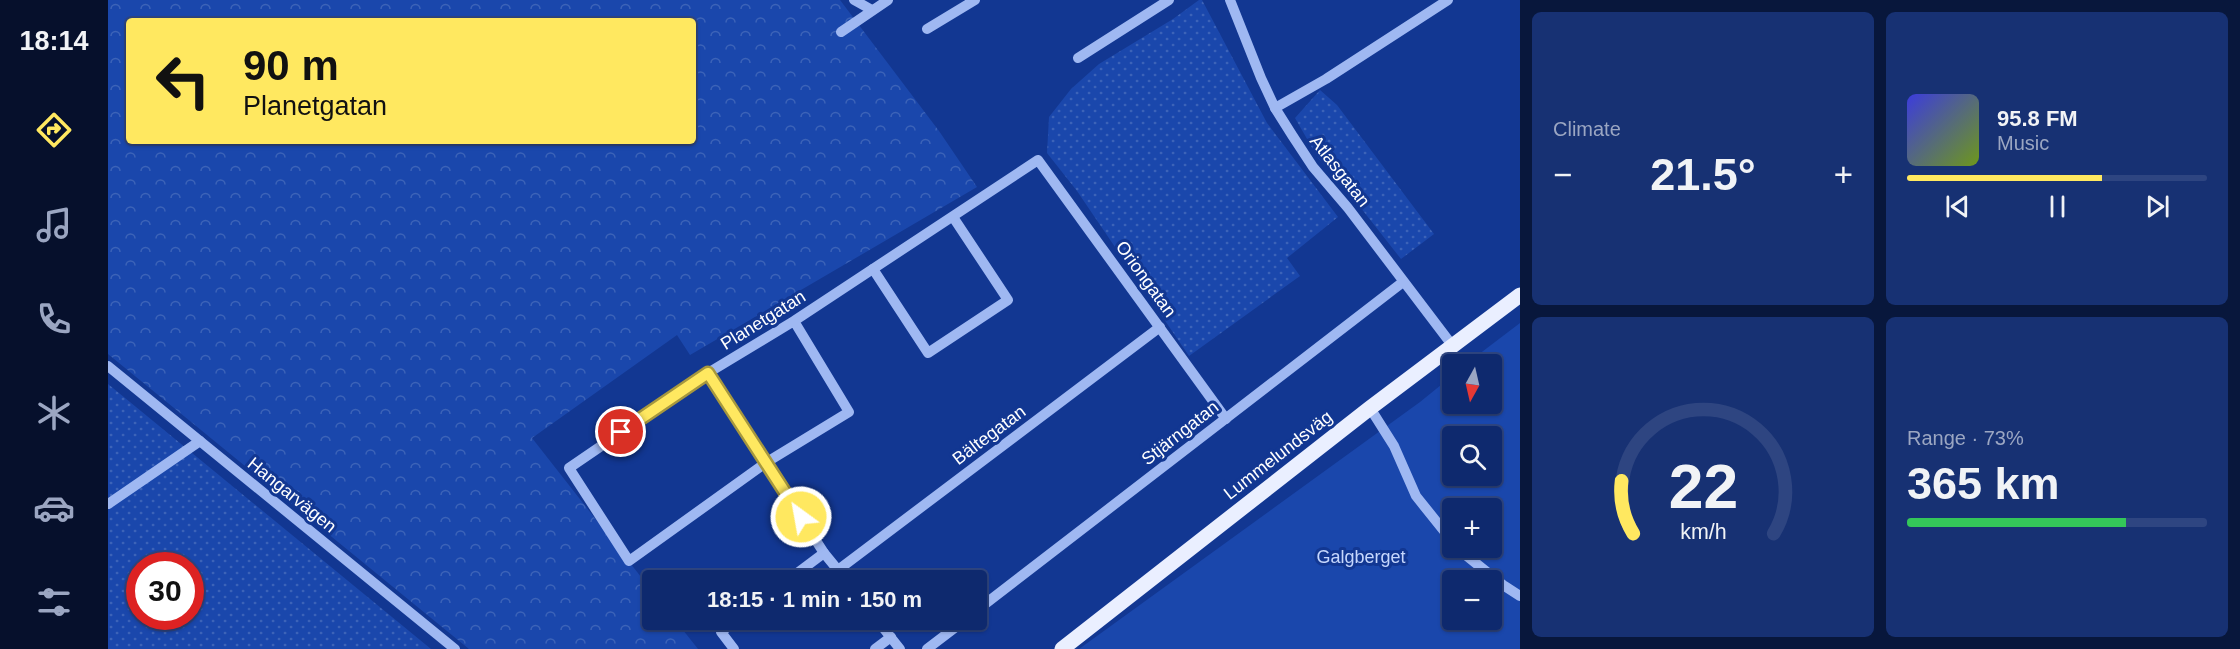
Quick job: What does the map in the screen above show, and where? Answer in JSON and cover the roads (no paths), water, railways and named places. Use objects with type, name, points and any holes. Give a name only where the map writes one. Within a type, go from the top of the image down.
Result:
[{"type":"main road","name":"Lummelundsväg","points":[[1062,649],[1370,408],[1520,295]]},
{"type":"street","points":[[854,0],[872,10]]},
{"type":"street","points":[[841,32],[888,0]]},
{"type":"street","points":[[927,29],[975,0]]},
{"type":"street","points":[[1078,58],[1169,0]]},
{"type":"street","name":"Atlasgatan","points":[[1230,0],[1275,108],[1313,167],[1348,208],[1452,345]]},
{"type":"street","points":[[1275,108],[1326,79],[1448,0]]},
{"type":"street","name":"Planetgatan","points":[[767,462],[628,561],[569,468],[708,373],[794,321],[1038,160]]},
{"type":"street","name":"Oriongatan","points":[[1038,160],[1226,419]]},
{"type":"street","points":[[873,269],[928,352],[1008,300],[953,217]]},
{"type":"street","name":"Stjärngatan","points":[[987,603],[1403,282]]},
{"type":"street","points":[[767,462],[849,412],[794,321]]},
{"type":"street","name":"Bältegatan","points":[[838,570],[1160,327]]},
{"type":"street","name":"Hangarvägen","points":[[108,366],[454,649]]},
{"type":"street","points":[[708,373],[824,553],[838,570]]},
{"type":"street","points":[[1370,408],[1394,446],[1416,496],[1442,528]]},
{"type":"street","points":[[108,504],[200,441]]},
{"type":"street","points":[[801,570],[824,553]]},
{"type":"street","points":[[1469,558],[1520,596]]},
{"type":"street","points":[[724,630],[721,632],[734,649]]},
{"type":"street","points":[[885,630],[900,649]]},
{"type":"street","points":[[927,649],[952,630]]},
{"type":"street","points":[[875,649],[891,637]]},
{"type":"park label","name":"Galgberget","points":[[1361,557]]}]
